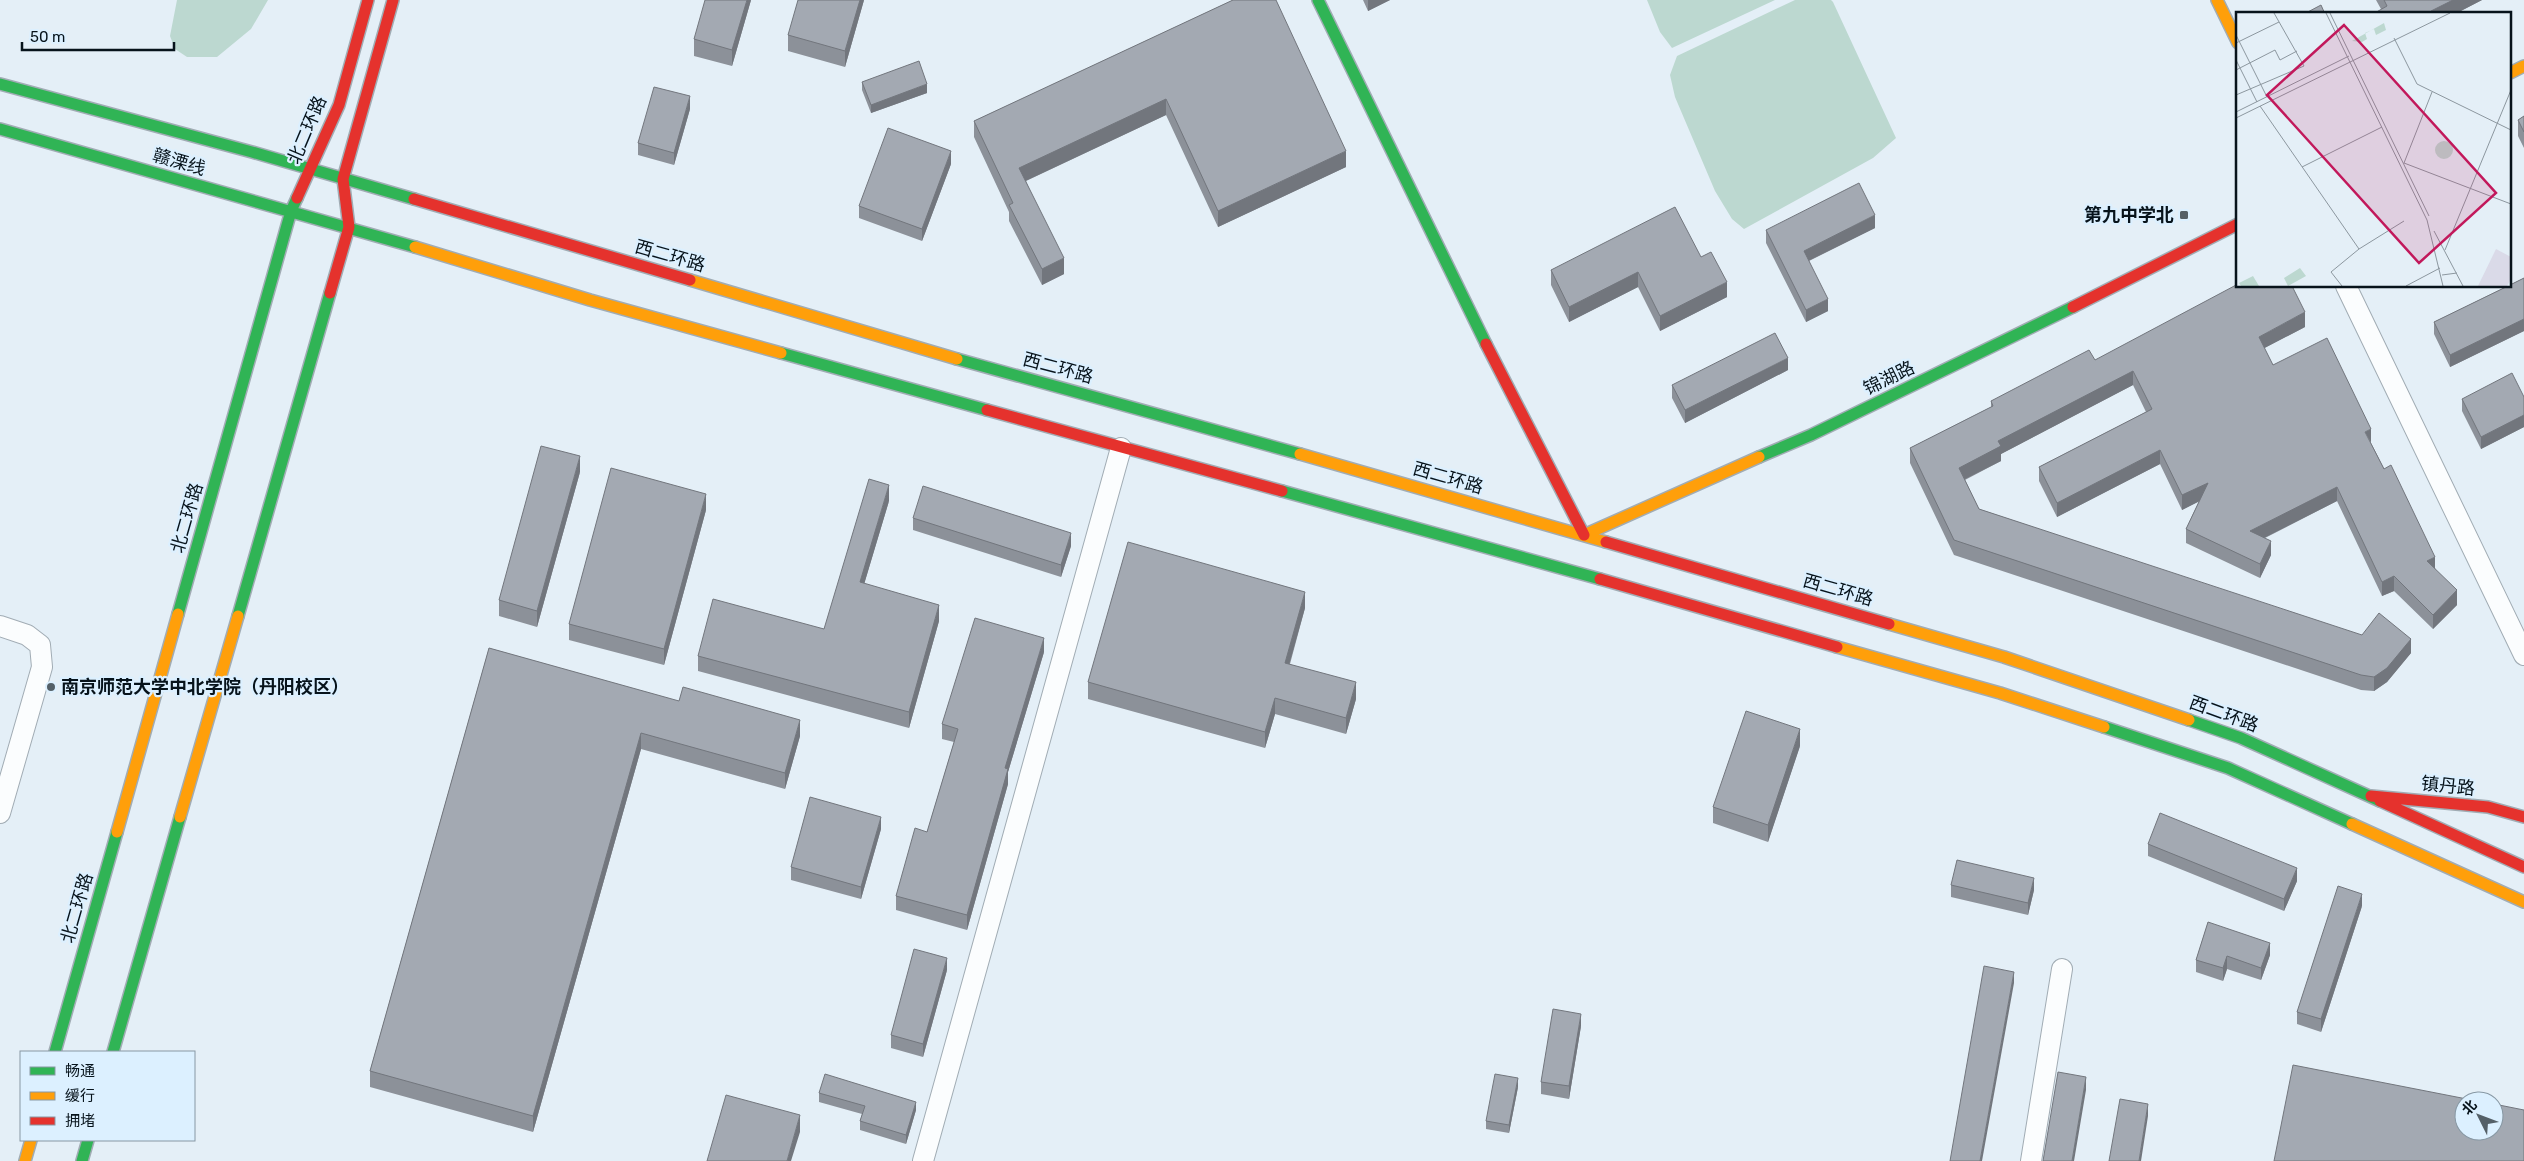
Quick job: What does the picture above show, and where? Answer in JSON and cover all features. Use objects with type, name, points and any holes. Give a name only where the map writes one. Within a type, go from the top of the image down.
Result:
[{"type":"main road","name":"北二环路","points":[[55,1051],[291,212],[339,105],[368,0]]},
{"type":"main road","points":[[113,1051],[349,227],[343,179],[393,0]]},
{"type":"main road","points":[[1318,0],[1505,384],[1584,535],[1574,572]]},
{"type":"main road","points":[[2217,0],[2236,38]]},
{"type":"main road","points":[[2512,72],[2524,66]]},
{"type":"main road","name":"赣溧线","points":[[0,84],[343,179]]},
{"type":"main road","name":"赣溧线","points":[[0,129],[349,227]]},
{"type":"main road","name":"西二环路","points":[[343,179],[1010,374],[1130,405],[2004,657],[2241,738],[2363,803],[2524,867]]},
{"type":"main road","name":"锦湖路","points":[[1584,535],[1695,484],[1811,435],[2191,249],[2236,225]]},
{"type":"main road","points":[[349,227],[590,300],[1124,434],[1574,572],[2000,693],[2228,768],[2352,826],[2524,902]]},
{"type":"main road","points":[[1124,434],[1130,405]]},
{"type":"main road","points":[[2352,826],[2363,803]]},
{"type":"main road","name":"镇丹路","points":[[2363,803],[2488,807],[2524,817]]},
{"type":"main road","points":[[25,1161],[31,1141]]},
{"type":"main road","points":[[82,1161],[88,1141]]},
{"type":"street","points":[[2347,288],[2524,655]]},
{"type":"street","points":[[922,1161],[1124,434]]},
{"type":"street","points":[[0,626],[27,635],[40,646],[42,667],[0,813]]},
{"type":"street","points":[[2031,1161],[2062,969]]},
{"type":"shaded area","points":[[177,0],[268,0],[251,29],[217,57],[187,57],[175,49],[170,36]]},
{"type":"shaded area","points":[[1647,0],[1775,0],[1672,48],[1660,32]]},
{"type":"shaded area","points":[[1795,0],[1831,0],[1833,2],[1896,138],[1873,158],[1744,229],[1732,219],[1715,191],[1675,97],[1670,75],[1677,56]]},
{"type":"building","points":[[705,0],[747,0],[732,50],[694,39]]},
{"type":"building","points":[[798,0],[860,0],[845,51],[788,35]]},
{"type":"building","points":[[1233,0],[1276,0],[1346,151],[1218,211],[1166,99],[1019,168],[1064,258],[1042,269],[1009,205],[1013,203],[974,121]]},
{"type":"building","points":[[2384,0],[2453,0],[2432,12],[2376,12],[2387,6]]},
{"type":"building","points":[[2321,5],[2324,12],[2308,12]]},
{"type":"building","points":[[919,61],[927,84],[871,105],[862,82]]},
{"type":"building","points":[[654,87],[690,96],[674,153],[638,143]]},
{"type":"building","points":[[2524,116],[2524,132],[2518,120]]},
{"type":"building","points":[[888,128],[951,151],[922,229],[859,206]]},
{"type":"building","points":[[1859,183],[1875,215],[1804,251],[1828,299],[1806,310],[1766,230]]},
{"type":"building","points":[[1675,207],[1701,257],[1711,252],[1727,282],[1660,316],[1638,272],[1569,307],[1551,270]]},
{"type":"building","points":[[2524,278],[2524,319],[2450,355],[2434,322],[2504,288],[2512,288],[2512,284]]},
{"type":"building","points":[[2236,285],[2236,288],[2293,288],[2305,312],[2259,337],[2273,365],[2327,338],[2371,429],[2365,432],[2384,469],[2391,465],[2435,557],[2427,561],[2457,590],[2433,615],[2394,576],[2382,582],[2337,487],[2250,531],[2271,541],[2260,564],[2186,529],[2208,483],[2182,495],[2160,450],[2057,503],[2039,467],[2152,409],[2133,371],[1998,441],[2001,446],[1959,468],[1979,509],[2362,635],[2379,613],[2411,639],[2387,668],[2374,677],[2361,675],[1954,540],[1910,448],[1993,406],[1991,401],[2089,350],[2095,360]]},
{"type":"building","points":[[1775,333],[1788,358],[1685,410],[1672,385]]},
{"type":"building","points":[[2512,373],[2524,397],[2524,415],[2481,437],[2462,399]]},
{"type":"building","points":[[541,446],[580,456],[537,611],[499,600]]},
{"type":"building","points":[[611,468],[706,494],[664,649],[569,624]]},
{"type":"building","points":[[869,479],[889,485],[860,582],[939,605],[909,712],[698,656],[713,599],[824,629]]},
{"type":"building","points":[[923,486],[1071,533],[1061,565],[913,518]]},
{"type":"building","points":[[1128,542],[1305,592],[1285,663],[1356,682],[1346,718],[1275,698],[1265,732],[1088,682]]},
{"type":"building","points":[[975,618],[1044,638],[1005,768],[1008,769],[967,915],[896,896],[915,828],[927,832],[958,729],[942,724]]},
{"type":"building","points":[[489,648],[679,701],[683,687],[800,720],[785,773],[641,733],[533,1116],[370,1071]]},
{"type":"building","points":[[1746,711],[1800,729],[1768,825],[1713,807]]},
{"type":"building","points":[[810,797],[881,817],[861,887],[791,867]]},
{"type":"building","points":[[2160,813],[2297,868],[2284,899],[2148,844]]},
{"type":"building","points":[[1957,860],[2034,878],[2028,903],[1951,885]]},
{"type":"building","points":[[2338,886],[2362,894],[2321,1019],[2297,1012]]},
{"type":"building","points":[[2208,922],[2270,943],[2261,968],[2227,956],[2223,968],[2196,960]]},
{"type":"building","points":[[914,949],[947,958],[923,1044],[891,1035]]},
{"type":"building","points":[[1984,966],[2014,972],[1980,1161],[1950,1161]]},
{"type":"building","points":[[1553,1009],[1581,1014],[1569,1086],[1541,1082]]},
{"type":"building","points":[[2293,1065],[2454,1096],[2454,1141],[2504,1141],[2504,1106],[2524,1110],[2524,1161],[2274,1161]]},
{"type":"building","points":[[2058,1072],[2086,1077],[2072,1161],[2043,1161]]},
{"type":"building","points":[[825,1074],[916,1102],[906,1135],[860,1121],[865,1106],[819,1093]]},
{"type":"building","points":[[1495,1074],[1518,1078],[1509,1125],[1486,1121]]},
{"type":"building","points":[[726,1095],[800,1115],[787,1161],[707,1161]]},
{"type":"building","points":[[2120,1099],[2148,1104],[2139,1161],[2109,1161]]},
{"type":"traffic: fast","points":[[1318,0],[1486,344]]},
{"type":"traffic: fast","points":[[0,84],[252,152],[414,199]]},
{"type":"traffic: fast","points":[[0,129],[415,247]]},
{"type":"traffic: fast","points":[[178,614],[291,211],[297,198]]},
{"type":"traffic: fast","points":[[238,616],[330,293]]},
{"type":"traffic: fast","points":[[1759,457],[1811,435],[2073,307]]},
{"type":"traffic: fast","points":[[781,353],[987,410]]},
{"type":"traffic: fast","points":[[957,359],[1300,454]]},
{"type":"traffic: fast","points":[[1282,491],[1600,579]]},
{"type":"traffic: fast","points":[[2189,720],[2241,738],[2380,801]]},
{"type":"traffic: fast","points":[[2104,727],[2228,768],[2352,824]]},
{"type":"traffic: fast","points":[[113,1051],[180,817]]},
{"type":"traffic: fast","points":[[55,1051],[117,832]]},
{"type":"traffic: fast","points":[[82,1161],[88,1141]]},
{"type":"traffic: slow","points":[[2217,0],[2236,39]]},
{"type":"traffic: slow","points":[[2512,72],[2524,66]]},
{"type":"traffic: slow","points":[[415,247],[590,300],[781,353]]},
{"type":"traffic: slow","points":[[690,280],[957,359]]},
{"type":"traffic: slow","points":[[1300,454],[1606,542]]},
{"type":"traffic: slow","points":[[1584,535],[1759,457]]},
{"type":"traffic: slow","points":[[117,832],[178,614]]},
{"type":"traffic: slow","points":[[180,817],[238,616]]},
{"type":"traffic: slow","points":[[1889,624],[2004,657],[2189,720]]},
{"type":"traffic: slow","points":[[1837,647],[2000,693],[2104,727]]},
{"type":"traffic: slow","points":[[2352,824],[2524,902]]},
{"type":"traffic: slow","points":[[25,1161],[31,1141]]},
{"type":"traffic: jam","points":[[297,198],[339,105],[368,0]]},
{"type":"traffic: jam","points":[[330,293],[349,227],[343,179],[393,0]]},
{"type":"traffic: jam","points":[[414,199],[690,280]]},
{"type":"traffic: jam","points":[[2073,307],[2236,225]]},
{"type":"traffic: jam","points":[[1486,344],[1584,535]]},
{"type":"traffic: jam","points":[[987,410],[1282,491]]},
{"type":"traffic: jam","points":[[1606,542],[1889,624]]},
{"type":"traffic: jam","points":[[1600,579],[1837,647]]},
{"type":"traffic: jam","points":[[2371,796],[2488,807],[2524,817]]},
{"type":"traffic: jam","points":[[2380,801],[2524,867]]},
{"type":"place","name":"第九中学北","points":[[2184,215]]},
{"type":"place","name":"南京师范大学中北学院（丹阳校区）","points":[[51,687]]}]
